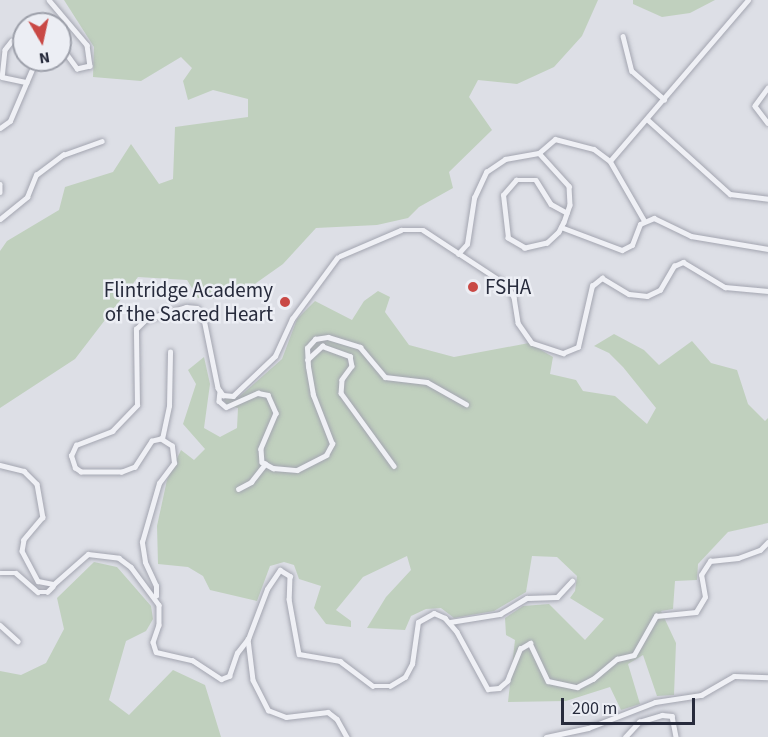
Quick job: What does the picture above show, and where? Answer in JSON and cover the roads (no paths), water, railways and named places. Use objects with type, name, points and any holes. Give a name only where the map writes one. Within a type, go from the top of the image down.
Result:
[{"type":"street","points":[[49,0],[59,12]]},
{"type":"street","points":[[610,161],[748,0]]},
{"type":"street","points":[[72,27],[87,45],[90,66],[77,69],[72,62]]},
{"type":"street","points":[[622,36],[632,71],[664,99]]},
{"type":"street","points":[[12,41],[5,50],[2,76],[26,82]]},
{"type":"street","points":[[0,128],[10,121],[31,72]]},
{"type":"street","points":[[768,88],[755,106],[768,123]]},
{"type":"street","points":[[647,119],[730,194],[768,199]]},
{"type":"street","points":[[458,254],[468,240],[471,211],[481,178],[505,159],[539,153],[548,142],[559,139],[594,149],[610,161],[644,220]]},
{"type":"street","points":[[0,219],[27,197],[36,175],[63,155],[102,141]]},
{"type":"street","points":[[539,153],[569,186],[572,200],[567,213],[561,227],[552,239],[536,248],[515,246],[505,230],[504,190],[512,182],[532,178],[551,204],[567,213]]},
{"type":"street","points":[[0,184],[0,192]]},
{"type":"street","points":[[644,220],[658,219],[710,241],[768,249]]},
{"type":"street","points":[[561,227],[622,250],[632,245],[644,220]]},
{"type":"street","points":[[220,391],[230,397],[237,394],[276,356],[292,319],[339,257],[415,228],[510,289],[518,323],[532,343],[564,353],[578,347],[592,286],[602,278],[629,294],[647,296],[660,290],[674,266],[683,262],[725,287],[768,291]]},
{"type":"street","points":[[265,464],[261,450],[276,413],[271,399],[258,393],[226,407],[219,400],[220,391],[204,318],[197,308],[186,307],[141,322],[133,339],[137,405],[112,431],[76,445],[72,461],[84,473],[131,470],[152,441],[162,439],[172,446],[175,459],[159,483],[142,542],[145,562],[156,586],[160,617],[153,642],[159,654],[192,660],[217,678],[225,679],[249,639],[270,583],[280,570],[290,576],[289,600],[299,654],[340,660],[374,686],[390,686],[410,671],[415,630],[422,616],[434,613],[450,622],[488,688],[499,688],[507,681],[520,649],[530,643],[536,650],[544,677],[554,683],[578,687],[593,679],[617,659],[634,655],[656,616],[696,612],[705,597],[701,575],[710,561],[738,558],[760,550],[768,542]]},
{"type":"street","points":[[265,464],[302,469],[331,448],[330,433],[313,395],[307,360],[312,341],[324,337],[363,349],[385,377],[430,382],[466,404]]},
{"type":"street","points":[[307,360],[322,346],[350,356],[352,366],[342,381],[341,393],[394,466]]},
{"type":"street","points":[[162,439],[169,406],[170,352]]},
{"type":"street","points":[[238,489],[251,482],[265,464]]},
{"type":"street","points":[[0,465],[24,471],[37,484],[43,517],[24,540],[22,551],[38,581],[54,584]]},
{"type":"street","points":[[0,573],[16,573],[38,592],[47,592],[84,557],[99,553],[126,562],[140,584],[156,596]]},
{"type":"street","points":[[450,622],[500,614],[520,599],[557,597],[572,581]]},
{"type":"street","points":[[0,626],[18,641]]},
{"type":"street","points":[[249,639],[254,680],[268,710],[286,717],[328,712],[337,719],[347,737]]},
{"type":"street","points":[[546,737],[588,728],[655,702],[701,695],[734,676],[768,677]]},
{"type":"street","points":[[625,737],[639,722],[662,716],[672,716],[676,737]]},
{"type":"place","name":"FSHA","points":[[473,287]]},
{"type":"place","name":"Flintridge Academy of the Sacred Heart","points":[[285,302]]}]
